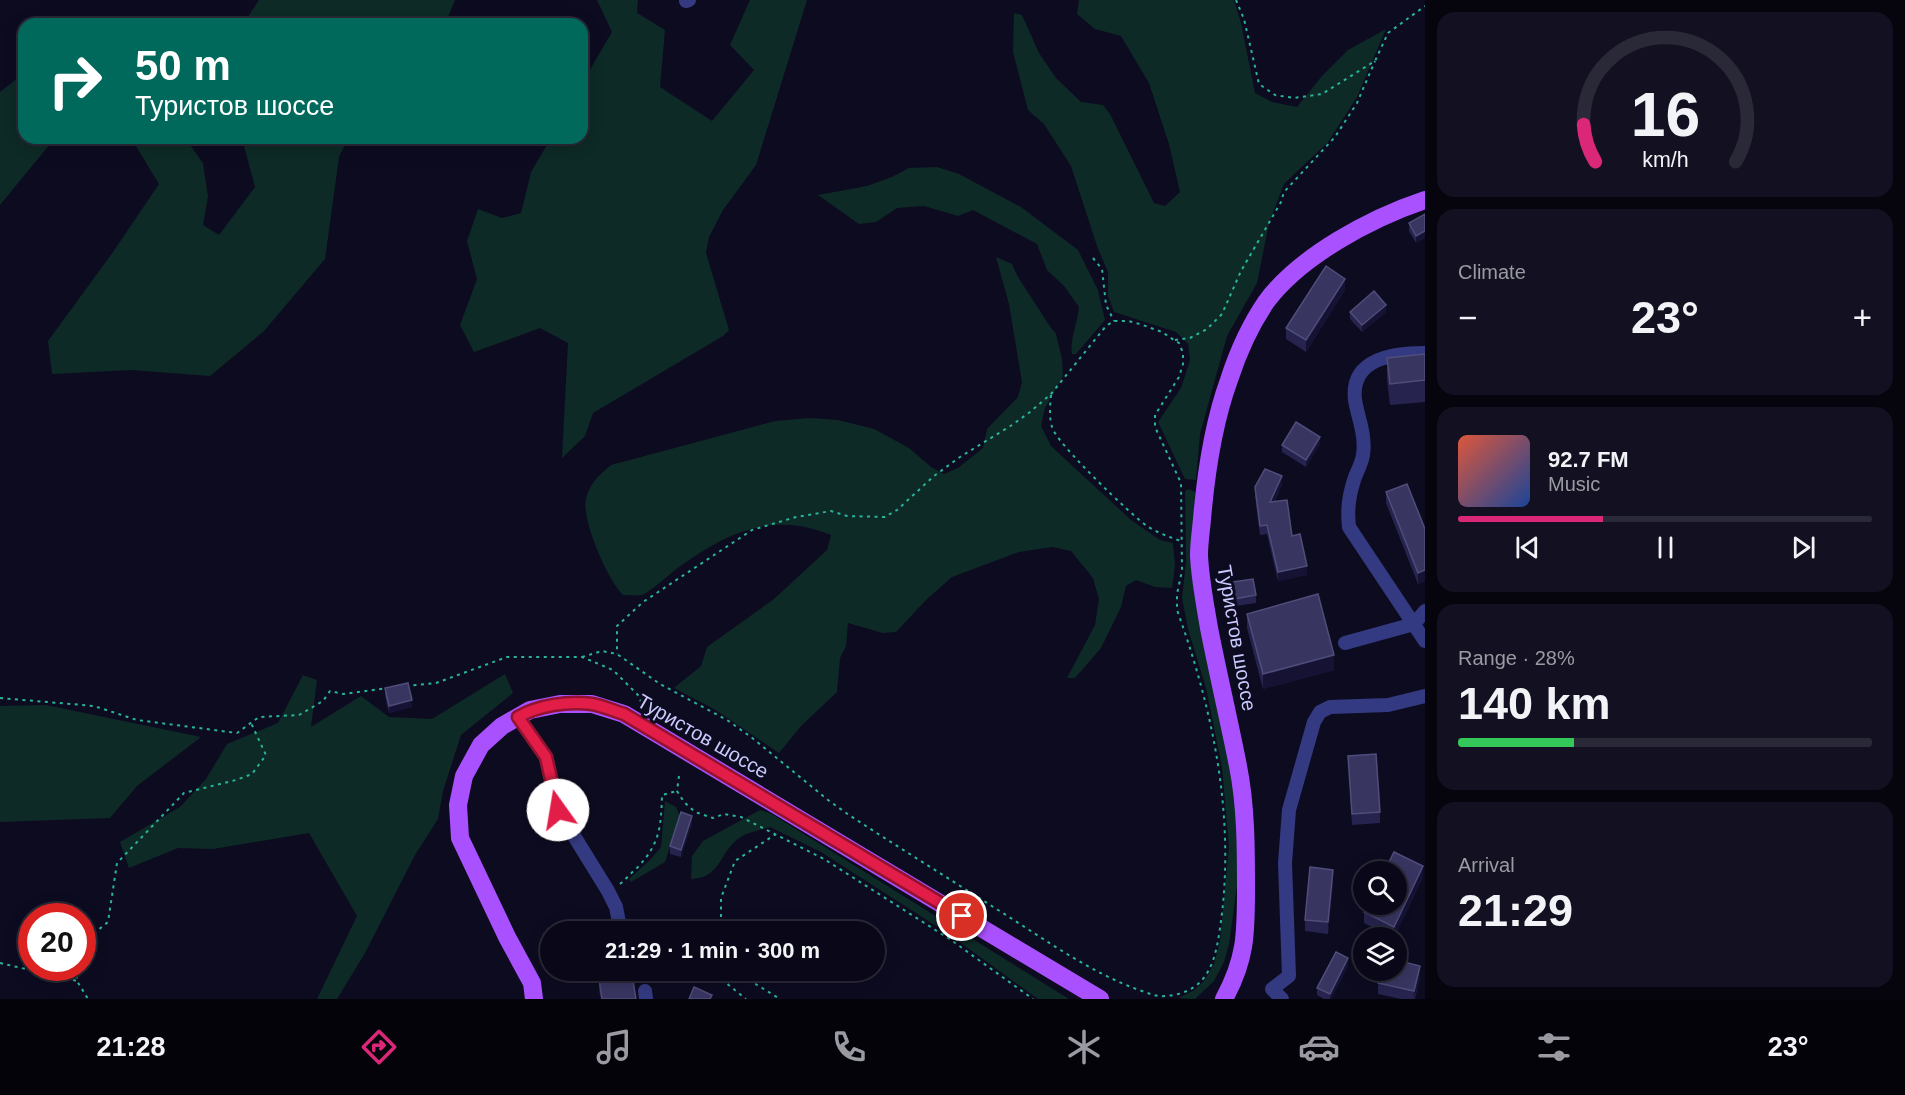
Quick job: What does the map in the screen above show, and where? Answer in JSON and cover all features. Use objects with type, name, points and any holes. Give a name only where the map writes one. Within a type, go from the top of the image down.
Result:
[{"type":"main road","name":"Туристов шоссе","points":[[1224,999],[1243,956],[1246,931],[1246,842],[1239,769],[1211,637],[1199,555],[1206,474],[1223,397],[1241,345],[1252,324],[1268,300],[1304,263],[1350,234],[1399,208],[1425,200]]},
{"type":"main road","name":"Туристов шоссе","points":[[534,999],[532,983],[507,937],[460,838],[459,805],[464,776],[481,745],[502,726],[530,710],[560,704],[592,704],[624,714],[1100,999]]},
{"type":"lane","points":[[1425,353],[1403,354],[1382,359],[1369,364],[1361,371],[1355,387],[1363,426],[1363,455],[1347,508],[1349,527],[1425,640]]},
{"type":"lane","points":[[1345,643],[1414,624],[1425,611]]},
{"type":"lane","points":[[1282,999],[1272,989],[1289,976],[1285,863],[1289,810],[1314,722],[1320,712],[1330,707],[1388,705],[1425,696]]},
{"type":"lane","points":[[518,717],[546,757],[558,810],[608,891],[616,908],[619,921]]},
{"type":"path","points":[[1236,0],[1244,19],[1260,84],[1275,95],[1294,98],[1322,94],[1375,61]]},
{"type":"path","points":[[1174,340],[1190,338],[1207,329],[1222,314],[1240,271],[1281,202],[1284,192],[1335,136],[1357,103],[1388,33],[1425,6]]},
{"type":"path","points":[[1093,258],[1102,269],[1106,305],[1114,321]]},
{"type":"path","points":[[405,686],[435,683],[507,657],[582,657],[602,651],[617,654],[660,684],[727,720],[849,815],[1118,983],[1154,995],[1165,996],[1194,987],[1210,972],[1216,951],[1226,881],[1220,768],[1211,728],[1177,610],[1177,594],[1182,571],[1181,483],[1155,427],[1155,415],[1179,377],[1183,364],[1183,353],[1179,343],[1162,332],[1140,324],[1114,321],[1106,326],[1051,394],[1012,425],[934,476],[897,510],[885,517],[847,516],[831,511],[796,517],[752,530],[643,602],[617,626],[617,654]]},
{"type":"path","points":[[1051,394],[1052,429],[1063,446],[1129,511],[1147,525],[1168,537],[1181,541]]},
{"type":"path","points":[[582,657],[613,670],[639,696],[651,730]]},
{"type":"path","points":[[0,698],[94,706],[137,720],[237,733],[259,717],[299,716],[322,701],[330,691],[343,694],[394,687]]},
{"type":"path","points":[[96,932],[108,922],[117,862],[184,793],[252,774],[266,755],[250,723]]},
{"type":"path","points":[[679,776],[677,791],[684,802],[705,817],[712,818],[724,814],[741,817],[824,859],[906,910],[1033,999]]},
{"type":"path","points":[[623,882],[646,859],[656,844],[661,825],[662,795],[677,791]]},
{"type":"path","points":[[722,921],[722,898],[735,861],[776,834]]},
{"type":"path","points":[[0,963],[18,967]]},
{"type":"path","points":[[77,981],[88,999]]},
{"type":"path","points":[[724,981],[746,999]]},
{"type":"path","points":[[751,981],[780,999]]},
{"type":"green space","points":[[259,0],[455,0],[448,18],[248,18]]},
{"type":"green space","points":[[597,0],[638,0],[637,13],[665,30],[660,87],[712,121],[754,70],[730,45],[750,0],[807,0],[756,165],[723,210],[709,237],[706,253],[729,330],[723,336],[593,413],[585,436],[562,458],[568,343],[540,328],[474,352],[460,325],[477,279],[467,241],[478,209],[502,218],[521,213],[531,172],[547,144],[588,144],[588,73],[612,32]]},
{"type":"green space","points":[[1079,0],[1234,0],[1255,93],[1272,102],[1297,107],[1322,76],[1348,50],[1386,29],[1357,97],[1328,142],[1284,184],[1269,223],[1257,283],[1227,336],[1200,434],[1196,480],[1185,479],[1158,422],[1181,388],[1190,360],[1188,344],[1176,332],[1114,312],[1108,296],[1108,272],[1098,249],[1071,166],[1044,124],[1028,110],[1013,52],[1014,13],[1022,15],[1039,53],[1056,78],[1081,102],[1103,105],[1110,114],[1154,203],[1165,206],[1180,192],[1169,144],[1149,83],[1121,36],[1095,29],[1077,14]]},
{"type":"green space","points":[[18,78],[18,144],[50,144],[0,205],[0,92]]},
{"type":"green space","points":[[135,144],[189,144],[203,163],[208,197],[203,225],[219,235],[255,187],[244,144],[345,144],[339,157],[325,259],[264,331],[210,376],[132,370],[52,374],[48,341],[159,184]]},
{"type":"green space","points":[[937,167],[959,174],[1021,207],[1078,250],[1098,290],[1105,320],[1076,354],[1072,354],[1071,349],[1079,307],[1064,286],[1047,270],[1037,244],[973,210],[958,216],[924,206],[897,208],[876,222],[859,224],[818,195],[867,186],[909,168]]},
{"type":"green space","points":[[996,257],[1012,264],[1018,277],[1056,334],[1062,359],[1063,376],[1045,408],[1041,426],[1051,446],[1131,520],[1160,540],[1173,543],[1175,565],[1172,588],[1155,587],[1136,580],[1126,586],[1121,607],[1101,648],[1075,678],[1067,678],[1095,625],[1099,599],[1093,578],[1071,551],[1052,547],[1019,552],[952,577],[927,599],[896,632],[883,633],[848,623],[846,646],[840,658],[837,692],[801,726],[779,753],[714,709],[674,688],[701,666],[707,647],[774,599],[827,550],[831,535],[810,528],[790,525],[770,525],[751,529],[715,544],[679,567],[646,593],[623,595],[603,564],[592,535],[586,509],[586,499],[590,488],[611,465],[775,421],[810,418],[838,420],[874,429],[909,448],[931,467],[944,474],[958,468],[983,448],[987,429],[1018,397],[1022,382],[1009,304]]},
{"type":"green space","points":[[1189,489],[1195,492],[1194,548],[1239,809],[1239,871],[1229,944],[1224,962],[1214,981],[1195,999],[1178,998],[1193,991],[1204,981],[1214,964],[1220,941],[1229,847],[1222,767],[1206,688],[1188,629],[1182,598],[1186,562],[1185,491]]},
{"type":"green space","points":[[505,674],[513,693],[461,735],[443,791],[438,819],[415,855],[365,953],[337,999],[317,999],[357,916],[309,833],[213,849],[178,848],[129,868],[120,842],[180,807],[206,779],[227,744],[278,723],[303,675],[317,680],[311,727],[361,696],[389,717],[432,719]]},
{"type":"green space","points":[[46,705],[201,737],[137,786],[110,818],[0,822],[0,706]]},
{"type":"green space","points":[[665,801],[676,807],[680,816],[665,862],[631,882],[629,879],[661,847]]},
{"type":"green space","points":[[760,810],[770,813],[1069,999],[1038,999],[947,933],[821,852],[770,827],[739,838],[732,844],[714,870],[701,878],[691,879],[692,856],[703,841]]},
{"type":"building","points":[[1425,214],[1425,231],[1416,236],[1409,223]]},
{"type":"building","points":[[1326,266],[1345,279],[1306,340],[1286,328]]},
{"type":"building","points":[[1374,291],[1386,305],[1362,325],[1350,312]]},
{"type":"building","points":[[1425,354],[1425,380],[1390,384],[1387,358]]},
{"type":"building","points":[[1296,422],[1320,437],[1306,460],[1282,445]]},
{"type":"building","points":[[1265,469],[1282,476],[1270,502],[1287,500],[1292,536],[1300,534],[1307,566],[1278,572],[1267,525],[1260,526],[1255,487]]},
{"type":"building","points":[[1407,484],[1425,529],[1425,570],[1418,573],[1386,492]]},
{"type":"building","points":[[1253,579],[1256,595],[1229,600],[1226,583]]},
{"type":"building","points":[[1318,594],[1334,655],[1263,674],[1247,614]]},
{"type":"building","points":[[408,683],[412,700],[389,706],[385,688]]},
{"type":"building","points":[[1376,754],[1380,812],[1352,814],[1348,756]]},
{"type":"building","points":[[681,812],[692,816],[681,850],[670,846]]},
{"type":"building","points":[[1394,852],[1423,866],[1407,900],[1407,861],[1390,861]]},
{"type":"building","points":[[1310,867],[1333,870],[1328,922],[1305,920]]},
{"type":"building","points":[[1370,915],[1400,915],[1394,927]]},
{"type":"building","points":[[1336,952],[1348,958],[1330,994],[1317,988]]},
{"type":"building","points":[[1407,963],[1420,966],[1414,991],[1378,983],[1378,981],[1407,981]]},
{"type":"building","points":[[599,981],[633,981],[636,999],[602,999]]},
{"type":"building","points":[[694,987],[712,995],[710,999],[689,999]]},
{"type":"route","points":[[558,810],[546,757],[518,717],[530,710],[560,704],[592,704],[624,714],[962,916]]}]
